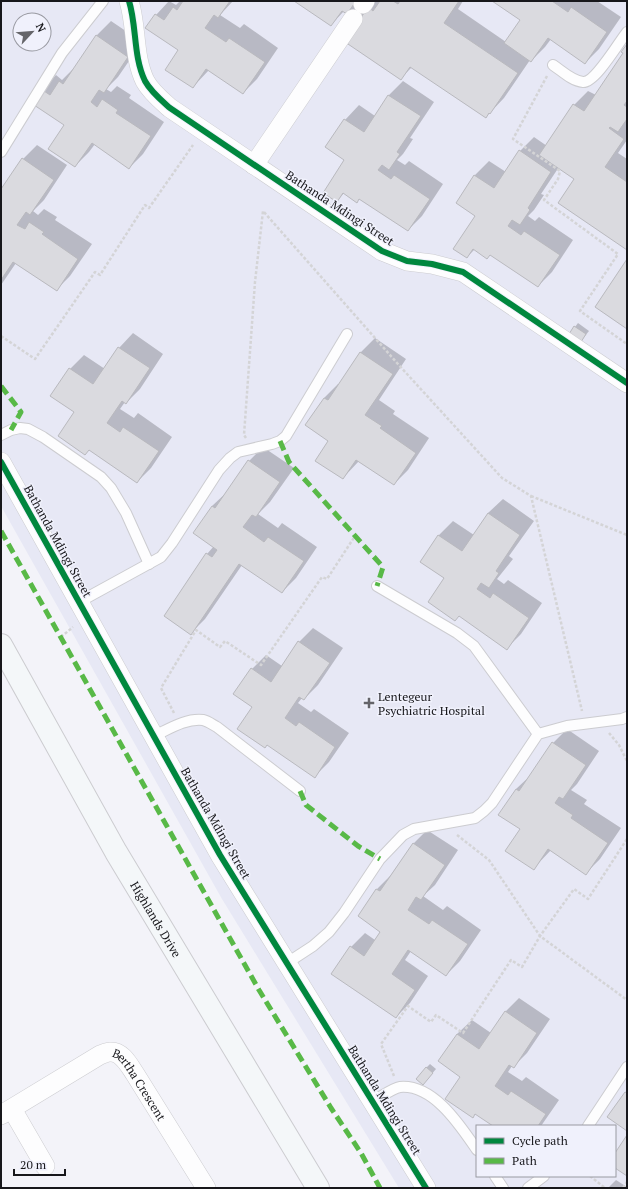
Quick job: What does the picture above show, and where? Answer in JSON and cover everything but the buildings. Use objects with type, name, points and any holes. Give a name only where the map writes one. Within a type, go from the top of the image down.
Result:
[{"type":"main road","name":"Highlands Drive","points":[[1,645],[116,852],[318,1188]]},
{"type":"street","name":"Bathanda Mdingi Street","points":[[129,1],[139,62],[145,80],[154,94],[170,108],[382,251],[406,261],[432,264],[463,272],[627,383]]},
{"type":"street","points":[[254,165],[360,8]]},
{"type":"street","name":"Bathanda Mdingi Street","points":[[1,462],[220,855],[426,1188]]},
{"type":"street","name":"Bertha Crescent","points":[[6,1112],[100,1054],[109,1052],[116,1053],[125,1059],[206,1188]]},
{"type":"street","points":[[6,1112],[45,1166]]},
{"type":"lane","points":[[1,152],[62,53],[103,1]]},
{"type":"lane","points":[[553,65],[575,80],[584,82],[590,80],[597,74],[627,32]]},
{"type":"lane","points":[[79,602],[161,557],[172,543],[219,470],[230,458],[238,452],[272,444],[280,441],[286,436],[347,334]]},
{"type":"lane","points":[[1,435],[11,430],[20,428],[28,429],[43,437],[101,477],[111,488],[126,513],[149,564]]},
{"type":"lane","points":[[377,586],[457,633],[474,646],[538,734]]},
{"type":"lane","points":[[287,963],[313,946],[329,932],[344,913],[380,859],[403,835],[414,829],[475,818],[484,811],[492,803],[538,734],[567,726],[622,719],[627,717]]},
{"type":"lane","points":[[154,736],[179,724],[193,720],[204,720],[218,727],[300,791]]},
{"type":"lane","points":[[589,1125],[627,1067]]},
{"type":"lane","points":[[372,1101],[399,1087],[414,1089],[426,1094],[443,1106],[459,1124],[476,1149]]},
{"type":"lane","points":[[496,1177],[503,1188]]},
{"type":"lane","points":[[528,1188],[543,1177]]},
{"type":"path","points":[[553,65],[513,139],[560,171],[558,179],[544,200],[618,254],[580,311],[627,344]]},
{"type":"path","points":[[1,336],[35,359],[95,272],[100,275],[144,205],[149,208],[203,130]]},
{"type":"path","points":[[253,448],[244,435],[255,282],[262,211],[397,363],[502,478],[531,496],[627,535]]},
{"type":"path","points":[[531,496],[585,724]]},
{"type":"path","points":[[179,724],[160,688],[196,630],[220,647],[225,641],[261,665],[322,577],[327,579],[355,536]]},
{"type":"path","points":[[600,722],[619,745],[627,761]]},
{"type":"path","points":[[443,824],[489,860],[540,936],[627,1000]]},
{"type":"path","points":[[399,1087],[381,1044],[408,1006],[431,1022],[436,1015],[463,1033],[511,960],[522,967],[540,936],[574,889],[588,899],[627,839]]},
{"type":"path","points":[[591,1177],[605,1188]]},
{"type":"path","points":[[623,1188],[627,1182]]},
{"type":"shaded area","name":"Lentegeur Psychiatric Hospital","points":[[1,1],[627,1],[627,1188],[399,1188],[222,899],[1,506]]},
{"type":"marked path","points":[[1,386],[21,412],[11,430]]},
{"type":"marked path","points":[[280,441],[289,462],[383,567],[377,586]]},
{"type":"marked path","points":[[1,531],[259,990],[331,1108],[361,1153],[380,1188]]},
{"type":"marked path","points":[[300,791],[306,805],[358,846],[380,859]]},
{"type":"cycle path","points":[[129,1],[141,71],[150,89],[170,108],[382,251],[407,261],[432,264],[463,272],[627,383]]},
{"type":"cycle path","points":[[1,462],[220,855],[426,1188]]},
{"type":"place","name":"Lentegeur Psychiatric Hospital","points":[[369,703]]}]
